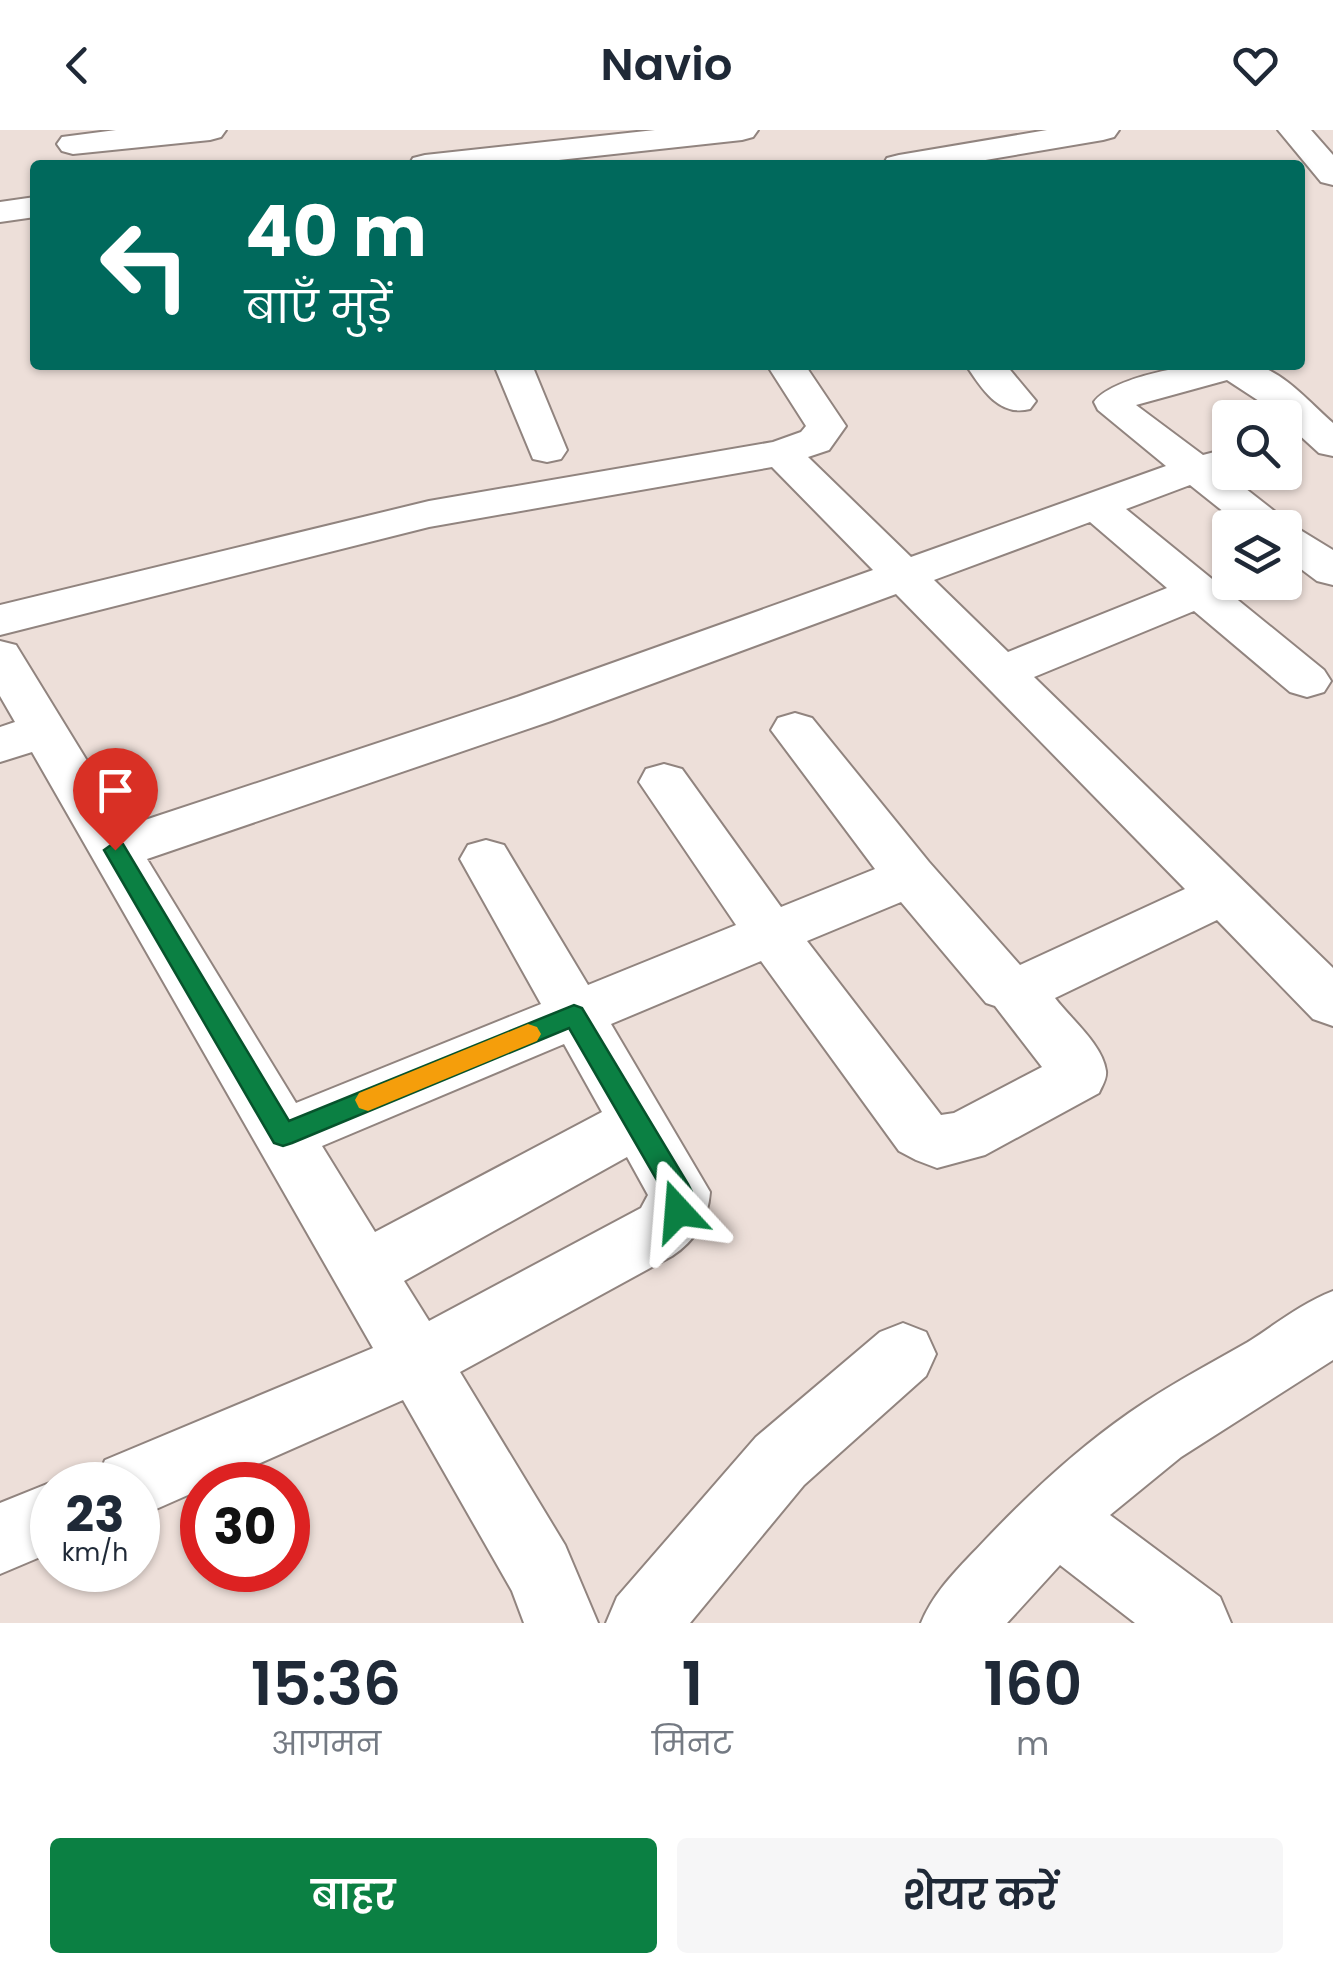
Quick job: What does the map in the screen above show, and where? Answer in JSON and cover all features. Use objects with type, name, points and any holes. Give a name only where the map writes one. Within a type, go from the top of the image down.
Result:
[{"type":"street","points":[[74,146],[210,130]]},
{"type":"street","points":[[468,160],[742,130]]},
{"type":"street","points":[[983,158],[1103,130]]},
{"type":"street","points":[[1294,130],[1333,175]]},
{"type":"street","points":[[707,132],[727,160]]},
{"type":"street","points":[[0,212],[30,207]]},
{"type":"street","points":[[515,370],[548,450]]},
{"type":"street","points":[[0,620],[430,514],[780,454],[815,441],[826,426],[789,370]]},
{"type":"street","points":[[989,370],[1016,401]]},
{"type":"street","points":[[1212,465],[1114,402],[1133,392],[1201,379],[1214,370]]},
{"type":"street","points":[[1239,370],[1251,375],[1277,400]]},
{"type":"street","points":[[780,454],[1004,671],[1333,1003]]},
{"type":"street","points":[[115,850],[534,709],[1212,465]]},
{"type":"street","points":[[1241,490],[1304,543]]},
{"type":"street","points":[[1096,506],[1307,681]]},
{"type":"street","points":[[1004,671],[1199,592]]},
{"type":"street","points":[[0,656],[22,738],[115,850],[540,1570],[561,1623]]},
{"type":"street","points":[[664,782],[771,934],[920,1133],[937,1142],[964,1137],[1078,1076],[1078,1068],[1014,990],[998,981],[910,876],[795,730]]},
{"type":"street","points":[[160,1472],[416,1360],[668,1226],[678,1211],[679,1192],[486,860]]},
{"type":"street","points":[[283,1135],[910,876]]},
{"type":"street","points":[[1014,990],[1223,894]]},
{"type":"street","points":[[363,1271],[638,1122]]},
{"type":"street","points":[[958,1623],[1056,1518],[1135,1449],[1297,1350],[1333,1321]]},
{"type":"street","points":[[642,1623],[780,1461],[902,1354]]},
{"type":"street","points":[[1056,1518],[1194,1623]]},
{"type":"street","points":[[0,1538],[30,1526]]},
{"type":"slow traffic","points":[[368,1100],[528,1034]]},
{"type":"route","points":[[115,850],[283,1135],[574,1015],[679,1192],[678,1211]]}]
